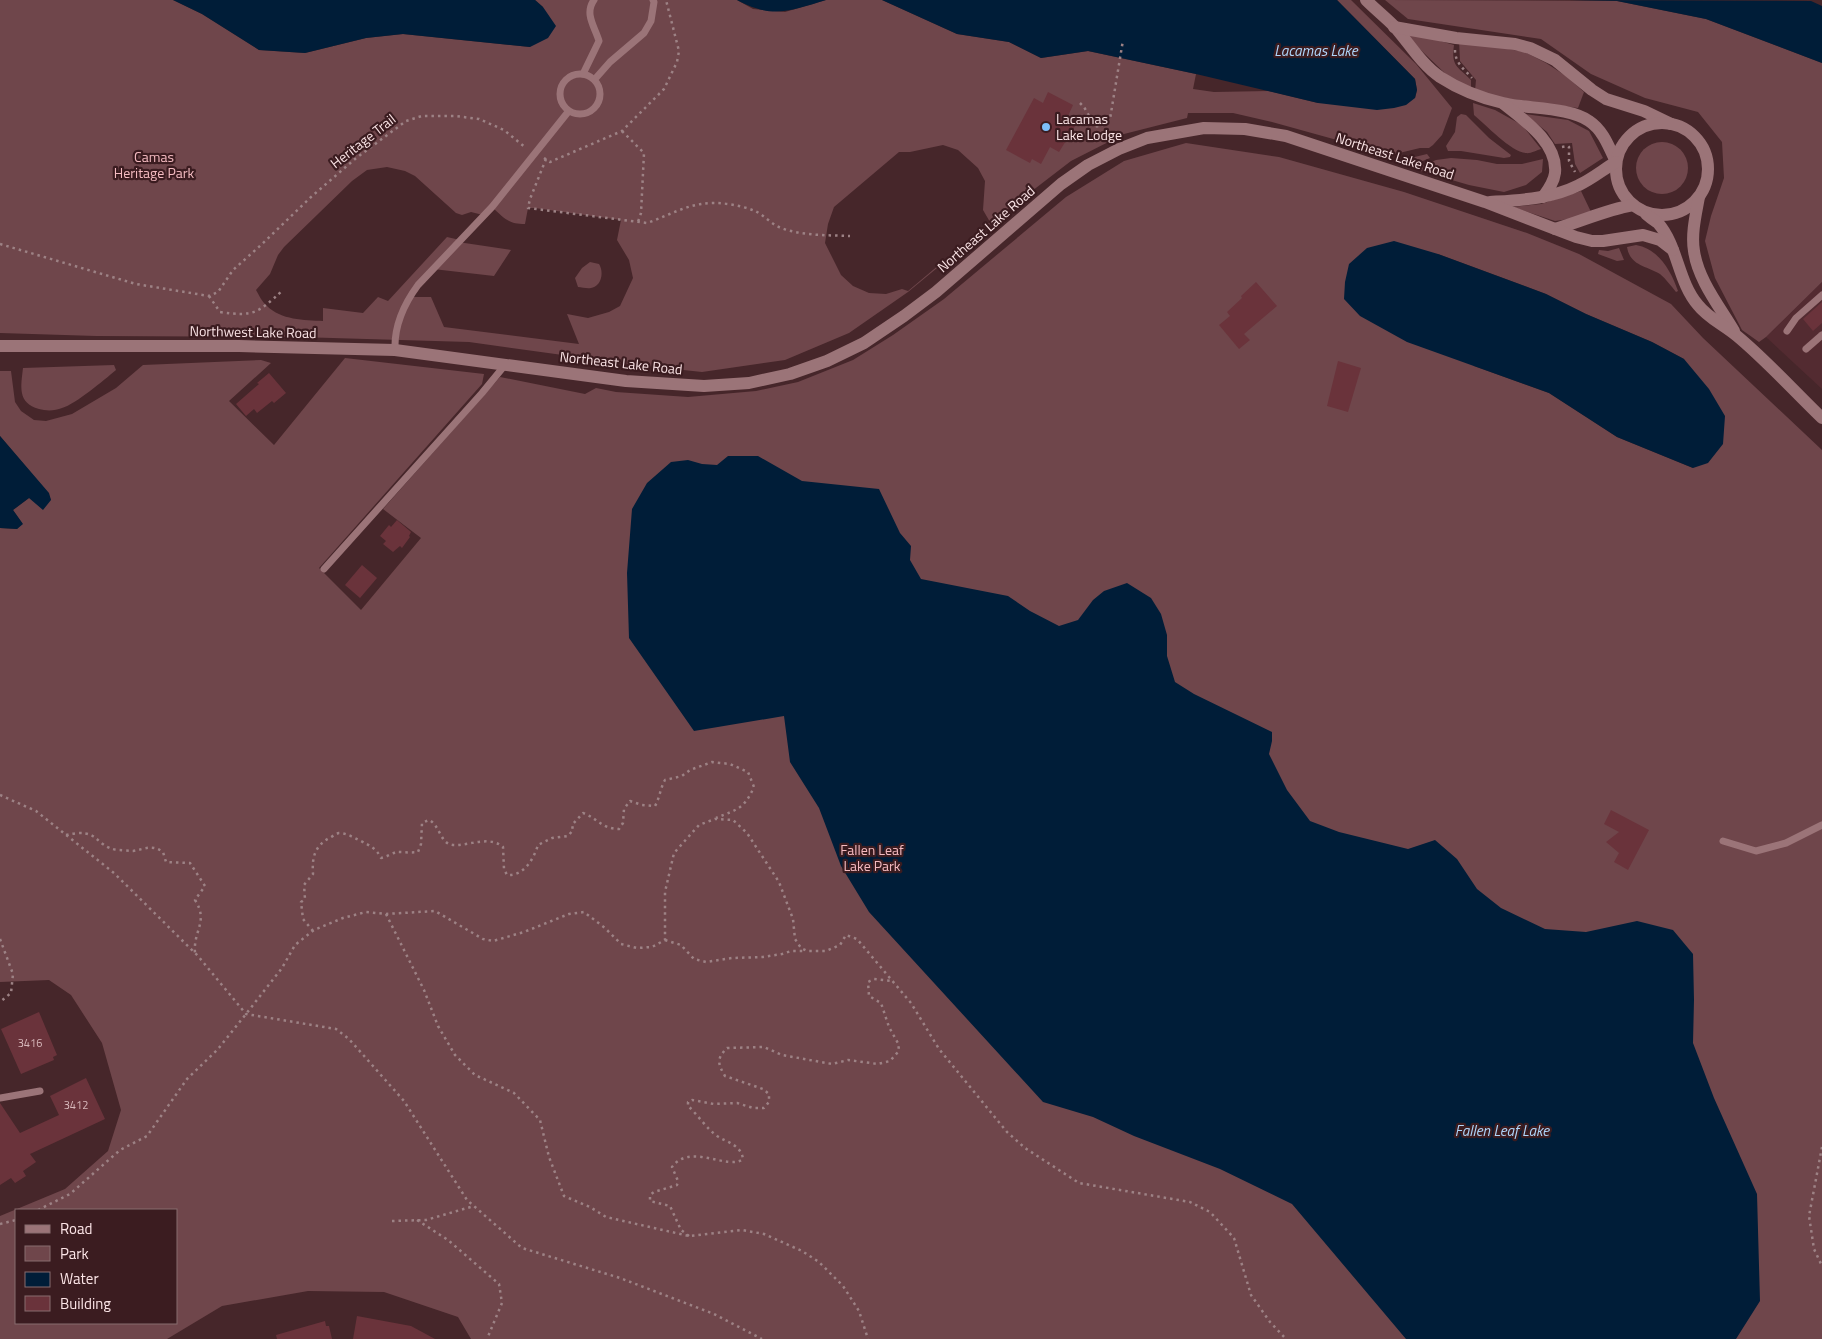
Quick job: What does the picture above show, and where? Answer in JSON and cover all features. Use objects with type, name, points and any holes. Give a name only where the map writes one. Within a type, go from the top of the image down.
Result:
[{"type":"main road","points":[[1366,0],[1439,76],[1470,94],[1504,104],[1577,115],[1589,120],[1598,129],[1616,162]]},
{"type":"main road","points":[[1394,27],[1530,48],[1555,60],[1606,99],[1644,111],[1689,132],[1697,139],[1707,157],[1707,178],[1699,197],[1693,240],[1694,252],[1702,276],[1736,336]]},
{"type":"main road","points":[[1504,104],[1536,131],[1551,152],[1555,173],[1543,197]]},
{"type":"main road","points":[[1670,124],[1652,124],[1635,131],[1626,140],[1616,162],[1617,181],[1620,190],[1637,208],[1657,223],[1673,250],[1688,290],[1697,305],[1707,315],[1736,336],[1822,418]]},
{"type":"main road","name":"Northeast Lake Road","points":[[505,365],[626,381],[704,386],[749,383],[790,374],[827,361],[864,344],[936,292],[1061,184],[1108,154],[1147,138],[1204,128],[1245,129],[1286,136],[1485,202],[1592,241],[1643,235],[1653,237],[1673,250]]},
{"type":"main road","name":"Northeast Lake Road","points":[[1485,202],[1543,197],[1565,191],[1581,184],[1616,162]]},
{"type":"main road","points":[[1556,229],[1612,209],[1637,208],[1651,214],[1672,214],[1682,211],[1699,197]]},
{"type":"main road","name":"Northwest Lake Road","points":[[0,346],[238,346],[395,350],[505,365]]},
{"type":"lane","points":[[584,74],[599,41],[589,11],[594,0]]},
{"type":"lane","points":[[595,80],[610,62],[644,33],[651,21],[653,0]]},
{"type":"lane","points":[[572,74],[584,74],[595,80],[599,86],[600,94],[594,109],[587,113],[579,114],[568,112],[560,101],[559,93],[565,79],[572,74]]},
{"type":"lane","points":[[395,350],[396,328],[409,297],[418,284],[492,206],[568,112]]},
{"type":"lane","points":[[1787,331],[1796,318],[1822,295]]},
{"type":"lane","points":[[1806,349],[1822,335]]},
{"type":"lane","points":[[324,569],[476,400],[505,365]]},
{"type":"lane","points":[[1723,841],[1756,851],[1786,843],[1822,825]]},
{"type":"lane","points":[[0,1098],[40,1091]]},
{"type":"path","points":[[666,0],[679,51],[677,62],[664,89],[622,131],[550,162],[546,159],[528,208],[647,223],[680,209],[703,203],[731,205],[755,211],[779,227],[800,233],[850,236]]},
{"type":"path","points":[[1080,103],[1090,120],[1097,125],[1106,123],[1110,119],[1123,40]]},
{"type":"path","points":[[1455,47],[1457,62],[1474,81]]},
{"type":"path","name":"Heritage Trail","points":[[209,296],[218,292],[232,270],[261,245],[311,196],[355,159],[406,121],[422,116],[455,116],[479,119],[504,130],[546,159]]},
{"type":"path","points":[[1097,125],[1097,132],[1108,154]]},
{"type":"path","points":[[622,131],[644,153],[642,213],[638,222]]},
{"type":"path","points":[[1561,148],[1569,147],[1570,161],[1577,176]]},
{"type":"path","points":[[0,244],[136,284],[209,296],[220,312],[246,315],[266,306],[283,290]]},
{"type":"path","points":[[312,931],[303,919],[301,902],[305,899],[304,885],[314,874],[312,862],[315,849],[337,833],[348,835],[371,846],[378,851],[381,858],[388,857],[396,852],[408,854],[418,852],[421,844],[422,823],[429,820],[434,822],[444,841],[451,845],[470,842],[498,843],[503,847],[504,869],[507,875],[514,875],[520,872],[534,856],[538,845],[552,838],[568,836],[573,830],[572,825],[583,813],[605,826],[619,829],[623,823],[624,808],[630,801],[642,805],[655,806],[659,798],[659,790],[665,780],[682,776],[690,770],[712,762],[730,764],[748,772],[754,787],[747,802],[736,810],[699,825],[674,853],[665,892],[665,940]]},
{"type":"path","points":[[0,795],[36,811],[114,873],[195,953],[246,1014],[336,1029],[349,1039],[404,1101],[467,1200],[522,1248],[620,1278],[714,1314],[762,1339]]},
{"type":"path","points":[[715,819],[733,820],[747,833],[779,882],[793,919],[795,939],[801,948],[808,951]]},
{"type":"path","points":[[66,835],[87,832],[114,849],[133,851],[152,847],[163,852],[166,862],[190,863],[205,886],[195,900],[201,908],[202,916],[195,940],[195,953]]},
{"type":"path","points":[[40,1209],[70,1194],[120,1150],[147,1136],[187,1079],[218,1049],[282,968],[295,945],[312,931],[344,918],[366,912],[386,914],[436,911],[483,939],[493,941],[524,932],[569,914],[584,912],[605,928],[621,944],[637,948],[652,947],[665,940],[681,944],[694,959],[706,962],[732,958],[763,957],[791,951],[826,951],[840,944],[846,935],[857,938],[863,948],[894,981],[911,1003],[939,1049],[1006,1132],[1025,1148],[1079,1183],[1190,1202],[1210,1212],[1234,1238],[1251,1295],[1270,1322],[1286,1339]]},
{"type":"path","points":[[386,914],[424,990],[438,1026],[455,1055],[475,1075],[514,1093],[540,1120],[549,1157],[564,1196],[590,1207],[606,1217],[689,1236],[742,1230],[764,1234],[802,1251],[819,1262],[843,1286],[859,1311],[868,1339]]},
{"type":"path","points":[[0,939],[13,974],[11,993],[0,1002]]},
{"type":"path","points":[[689,1236],[682,1230],[670,1206],[650,1201],[650,1195],[677,1185],[678,1181],[672,1167],[676,1161],[686,1157],[732,1162],[740,1162],[744,1159],[738,1147],[716,1136],[688,1106],[688,1102],[692,1100],[714,1104],[738,1104],[753,1108],[764,1108],[769,1102],[769,1094],[763,1090],[725,1076],[719,1066],[720,1055],[727,1048],[764,1047],[782,1054],[832,1064],[848,1060],[878,1064],[890,1061],[898,1052],[899,1045],[889,1027],[881,1002],[869,996],[868,982],[874,979],[894,981]]},
{"type":"path","points":[[1822,1147],[1808,1216],[1814,1249],[1822,1266]]},
{"type":"path","points":[[392,1221],[426,1220],[474,1206]]},
{"type":"path","points":[[0,1224],[15,1220]]},
{"type":"path","points":[[417,1220],[448,1240],[499,1284],[502,1303],[486,1339]]},
{"type":"shaded area","points":[[1822,282],[1822,389],[1766,337]]},
{"type":"green space","name":"Camas Heritage Park","points":[[0,0],[173,0],[202,14],[259,50],[305,53],[366,38],[403,34],[530,47],[543,7],[535,0],[737,0],[753,9],[785,12],[826,0],[882,0],[957,34],[1009,42],[1041,58],[1088,51],[1196,74],[1193,89],[1214,92],[1269,91],[1318,103],[1415,98],[1417,90],[1415,79],[1337,0],[1351,0],[1416,64],[1452,108],[1442,135],[1433,145],[1429,148],[1420,148],[1391,155],[1233,113],[1188,113],[1187,118],[1124,134],[1071,161],[1006,211],[908,292],[849,333],[785,360],[702,372],[628,364],[469,342],[298,337],[96,336],[0,333]],"holes":[[[943,145],[958,150],[978,168],[985,181],[983,210],[990,222],[908,291],[902,289],[886,294],[869,293],[853,286],[841,275],[825,243],[828,224],[834,207],[899,152],[910,152]],[[387,167],[405,171],[415,176],[456,213],[462,215],[471,212],[483,215],[492,207],[510,222],[525,224],[528,208],[535,208],[621,220],[617,240],[629,260],[633,278],[620,306],[609,312],[588,318],[567,314],[579,344],[444,327],[431,297],[409,297],[433,269],[494,276],[511,250],[458,242],[460,240],[447,237],[388,301],[378,297],[363,313],[323,308],[323,321],[286,317],[273,311],[262,300],[256,290],[270,274],[278,255],[284,247],[352,181],[367,170]]]},
{"type":"green space","points":[[1385,0],[1617,1],[1706,19],[1822,63],[1822,282],[1759,342],[1742,330],[1715,278],[1705,241],[1724,178],[1722,142],[1698,112],[1645,98],[1591,74],[1541,39],[1408,19]]},
{"type":"green space","points":[[1399,29],[1454,45],[1454,62],[1471,80],[1471,87],[1451,79]]},
{"type":"green space","points":[[1459,40],[1525,52],[1546,63],[1566,76],[1584,92],[1578,108],[1504,98],[1475,91],[1476,80],[1460,61]]},
{"type":"green space","points":[[1473,103],[1495,110],[1522,125],[1541,149],[1528,153],[1513,148],[1474,115]]},
{"type":"green space","points":[[1461,114],[1466,115],[1489,138],[1511,155],[1510,157],[1504,158],[1461,151],[1448,151],[1446,146],[1455,132],[1457,117]]},
{"type":"green space","points":[[1525,114],[1568,120],[1589,131],[1603,158],[1580,173],[1575,164],[1572,143],[1555,144],[1547,132]]},
{"type":"green space","points":[[1662,142],[1672,144],[1680,150],[1686,158],[1688,168],[1686,178],[1680,186],[1672,192],[1662,194],[1652,192],[1644,186],[1638,178],[1636,168],[1638,158],[1644,150],[1652,144]]},
{"type":"green space","name":"Fallen Leaf Lake Park","points":[[1186,143],[1279,157],[1404,192],[1527,233],[1579,254],[1671,304],[1703,338],[1822,450],[1822,1339],[471,1339],[458,1317],[384,1292],[308,1291],[222,1306],[167,1339],[0,1339],[0,1216],[15,1210],[15,1324],[178,1324],[178,1209],[17,1209],[65,1189],[108,1151],[121,1110],[102,1043],[71,995],[49,980],[0,982],[0,528],[17,529],[22,523],[13,510],[29,498],[51,500],[48,493],[0,436],[0,371],[11,371],[15,402],[21,411],[34,420],[46,421],[72,414],[116,388],[143,365],[261,360],[271,363],[229,401],[274,445],[345,358],[484,374],[482,384],[319,568],[361,610],[421,538],[383,509],[500,377],[585,394],[596,388],[616,392],[688,397],[756,391],[798,382],[853,360],[893,335],[944,299],[1066,197],[1124,161]],"holes":[[[1438,254],[1546,294],[1586,314],[1652,342],[1684,359],[1693,468],[1617,437],[1549,393],[1474,366]]]},
{"type":"green space","points":[[1427,154],[1430,158],[1410,166],[1394,162]]},
{"type":"green space","points":[[1451,158],[1497,164],[1522,164],[1543,159],[1542,172],[1526,185],[1504,192],[1469,185],[1414,169],[1436,160]]},
{"type":"green space","points":[[1581,191],[1591,212],[1569,219],[1555,221],[1513,207],[1541,204]]},
{"type":"green space","points":[[1636,245],[1644,247],[1658,256],[1672,276],[1678,291],[1676,292],[1660,274],[1635,262],[1627,247]]},
{"type":"green space","points":[[1619,248],[1624,260],[1617,261],[1598,254],[1599,250],[1608,251]]},
{"type":"green space","points":[[590,262],[599,264],[601,267],[602,275],[600,282],[591,288],[578,287],[575,278],[582,268]]},
{"type":"green space","points":[[114,365],[116,370],[75,402],[59,409],[45,410],[32,406],[27,403],[22,393],[23,368]]},
{"type":"water","points":[[173,0],[535,0],[543,7],[556,26],[548,38],[530,47],[403,34],[366,38],[305,53],[259,50],[202,14]]},
{"type":"water","points":[[737,0],[826,0],[791,10],[771,11],[761,10]]},
{"type":"water","name":"Lacamas Lake","points":[[882,0],[1337,0],[1415,79],[1417,90],[1415,98],[1406,105],[1377,110],[1318,103],[1088,51],[1041,58],[1009,42],[957,34]]},
{"type":"water","points":[[1569,0],[1811,1],[1822,6],[1822,63],[1706,19],[1617,1]]},
{"type":"water","points":[[1394,241],[1438,254],[1546,294],[1586,314],[1652,342],[1684,359],[1709,389],[1725,416],[1723,444],[1708,463],[1693,468],[1617,437],[1549,393],[1407,342],[1360,316],[1344,299],[1349,264],[1367,248]]},
{"type":"water","points":[[0,436],[49,493],[51,500],[43,510],[29,498],[13,510],[23,524],[17,529],[0,528]]},
{"type":"water","name":"Fallen Leaf Lake","points":[[728,456],[758,456],[802,481],[879,489],[900,533],[911,546],[910,560],[921,579],[1008,596],[1030,611],[1059,626],[1078,620],[1093,600],[1104,591],[1127,583],[1151,598],[1161,614],[1167,635],[1167,656],[1175,682],[1194,694],[1272,732],[1269,754],[1287,790],[1310,821],[1339,832],[1408,849],[1435,840],[1457,859],[1477,889],[1501,908],[1545,929],[1586,932],[1637,921],[1673,930],[1693,954],[1693,1043],[1714,1098],[1757,1194],[1760,1301],[1736,1339],[1406,1339],[1292,1204],[1220,1169],[1134,1136],[1093,1117],[1043,1102],[869,912],[841,866],[819,808],[790,762],[784,716],[694,731],[629,638],[627,573],[632,509],[647,483],[671,462],[688,460],[702,464],[717,465]]},
{"type":"building","name":"Lacamas Lake Lodge","points":[[1048,92],[1073,105],[1068,116],[1077,123],[1059,152],[1050,147],[1041,164],[1032,159],[1030,163],[1006,150],[1034,98],[1043,103]]},
{"type":"building","points":[[1256,282],[1277,306],[1244,334],[1250,340],[1239,349],[1219,325],[1230,316],[1227,312]]},
{"type":"building","points":[[1822,302],[1822,323],[1813,331],[1803,319]]},
{"type":"building","points":[[1338,361],[1361,368],[1348,412],[1327,406]]},
{"type":"building","points":[[269,373],[286,393],[257,413],[254,409],[246,416],[236,404]]},
{"type":"building","points":[[397,520],[411,532],[410,537],[402,548],[400,546],[393,552],[383,544],[386,541],[380,536],[389,525],[391,527]]},
{"type":"building","points":[[362,565],[377,578],[360,598],[345,585]]},
{"type":"building","points":[[1611,810],[1649,830],[1628,870],[1614,862],[1619,853],[1606,842],[1619,832],[1604,824]]},
{"type":"building","points":[[39,1012],[57,1055],[53,1057],[54,1060],[21,1074],[1,1029]]},
{"type":"building","points":[[86,1078],[105,1119],[30,1154],[36,1162],[23,1171],[26,1176],[15,1183],[11,1178],[0,1185],[0,1103],[20,1133],[59,1115],[50,1096]]},
{"type":"building","points":[[357,1316],[411,1326],[435,1339],[353,1339]]},
{"type":"building","points":[[325,1321],[326,1326],[329,1326],[332,1339],[277,1339],[276,1335]]},
{"type":"place","name":"Lacamas Lake Lodge","points":[[1046,127]]}]
